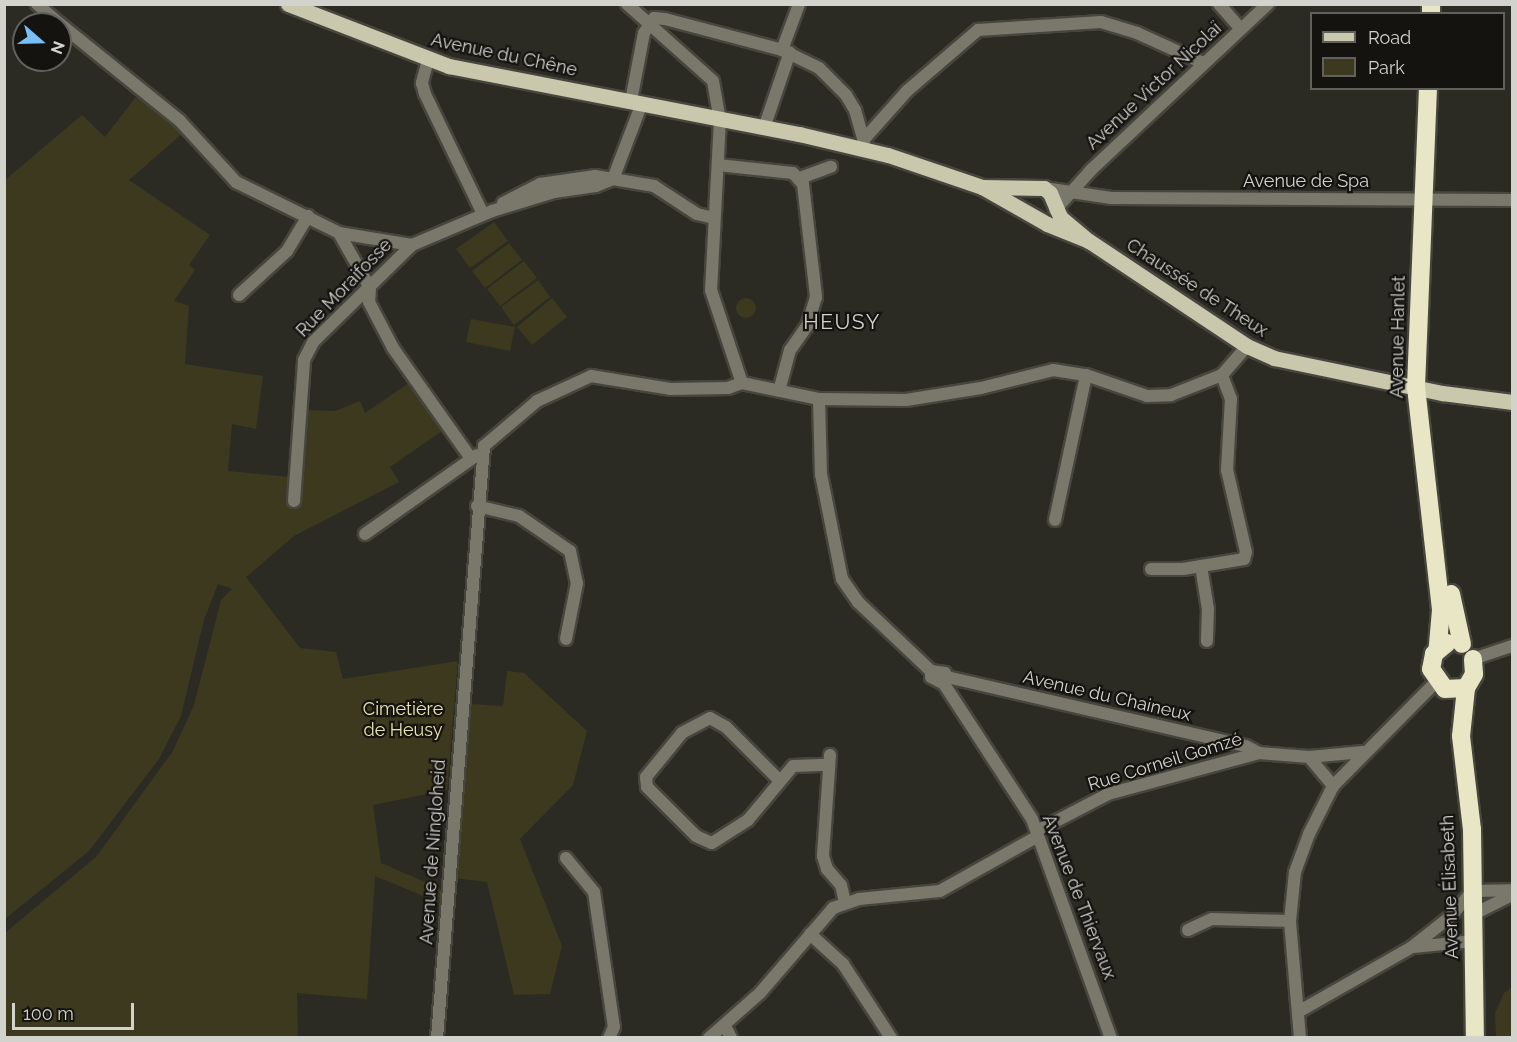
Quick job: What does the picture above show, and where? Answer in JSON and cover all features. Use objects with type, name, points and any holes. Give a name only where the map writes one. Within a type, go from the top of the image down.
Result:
[{"type":"highway","name":"Avenue Hanlet","points":[[1428,90],[1430,199]]},
{"type":"highway","name":"Avenue Hanlet","points":[[1438,648],[1441,633],[1422,388],[1430,199],[1439,90]]},
{"type":"highway","points":[[1422,388],[1453,612],[1467,652],[1474,674],[1466,688],[1440,686],[1431,669],[1438,648],[1451,642],[1467,652]]},
{"type":"highway","name":"Avenue Élisabeth","points":[[1440,686],[1461,736]]},
{"type":"highway","name":"Avenue Élisabeth","points":[[1466,688],[1461,736],[1472,830],[1475,1038]]},
{"type":"main road","name":"Avenue du Chêne","points":[[288,4],[337,21],[428,60],[720,119]]},
{"type":"main road","name":"Chaussée de Theux","points":[[720,119],[764,128],[864,142],[982,187],[1089,241],[1246,346],[1299,364],[1422,388],[1512,402]]},
{"type":"main road","name":"Chaussée de Theux","points":[[982,187],[1044,189],[1050,193],[1061,212],[1089,241]]},
{"type":"main road","points":[[1044,189],[1028,196],[1028,212],[1044,215],[1061,212]]},
{"type":"street","points":[[627,4],[713,81],[720,119],[711,290],[742,383]]},
{"type":"street","points":[[764,128],[799,4]]},
{"type":"street","points":[[1219,4],[1241,29]]},
{"type":"street","name":"Avenue Victor Nicolaï","points":[[1091,170],[1268,4]]},
{"type":"street","points":[[613,179],[637,102],[648,24],[654,18],[786,51],[819,68],[846,94],[864,142],[907,92],[978,30],[1101,22],[1203,63]]},
{"type":"street","points":[[72,34],[180,121],[236,182],[339,233],[412,244],[488,212],[540,184],[595,176],[654,186],[697,214],[714,218]]},
{"type":"street","points":[[428,60],[423,83],[425,94],[488,212]]},
{"type":"street","points":[[718,165],[793,173],[800,178],[806,193],[816,297],[810,320],[790,350],[779,391]]},
{"type":"street","points":[[800,178],[831,167]]},
{"type":"street","points":[[1044,189],[1091,170]]},
{"type":"street","points":[[1061,212],[1072,192],[1091,170]]},
{"type":"street","points":[[1091,170],[1093,189],[1105,198]]},
{"type":"street","name":"Avenue de Spa","points":[[1044,189],[1105,198],[1512,200]]},
{"type":"street","name":"Avenue de Spa","points":[[1061,212],[1105,198]]},
{"type":"street","points":[[239,295],[287,251],[308,216]]},
{"type":"street","points":[[339,233],[370,288],[369,302],[393,348],[476,455]]},
{"type":"street","name":"Rue Moraifosse","points":[[294,501],[304,360],[313,342],[412,244]]},
{"type":"street","points":[[365,534],[476,455],[496,432],[537,400],[591,376],[680,390],[728,388],[742,383],[819,399],[921,399],[1053,370],[1086,375],[1147,396],[1171,395],[1222,375],[1246,346]]},
{"type":"street","points":[[1055,520],[1086,375]]},
{"type":"street","points":[[1151,569],[1201,566],[1244,559],[1246,552],[1227,471],[1232,399],[1222,375]]},
{"type":"street","name":"Avenue de Thiervaux","points":[[819,399],[821,474],[842,579],[858,602],[932,671],[934,681],[945,680],[1038,834],[1112,1038]]},
{"type":"street","name":"Avenue de Ningloheid","points":[[437,1038],[477,506],[476,455]]},
{"type":"street","points":[[477,506],[519,516],[570,551],[577,583],[566,639]]},
{"type":"street","points":[[1201,566],[1208,609],[1207,641]]},
{"type":"street","points":[[1467,652],[1512,646]]},
{"type":"street","name":"Avenue du Chaineux","points":[[945,680],[1246,746],[1259,753]]},
{"type":"street","points":[[1300,1038],[1290,921],[1295,872],[1333,786],[1363,752],[1440,686]]},
{"type":"street","points":[[709,1038],[775,977],[826,914],[845,903],[841,885],[827,869],[823,856],[829,760],[801,763],[779,780],[748,820],[712,843],[696,836],[647,786],[646,777],[682,733],[710,718],[726,727],[779,780]]},
{"type":"street","name":"Rue Corneil Gomzé","points":[[845,903],[939,891],[1108,794],[1259,753],[1309,757],[1363,752]]},
{"type":"street","points":[[1309,757],[1333,786]]},
{"type":"street","points":[[566,858],[594,892],[613,1020],[609,1038]]},
{"type":"street","points":[[1298,1012],[1412,947],[1450,916],[1473,891],[1512,890]]},
{"type":"street","points":[[1474,914],[1512,896]]},
{"type":"street","points":[[1188,930],[1212,919],[1290,921]]},
{"type":"street","points":[[810,934],[843,964],[891,1038]]},
{"type":"street","points":[[1412,947],[1474,941]]},
{"type":"street","points":[[724,1026],[731,1038]]},
{"type":"green space","name":"Cimetière de Heusy","points":[[138,94],[184,132],[129,180],[210,235],[189,265],[195,270],[174,301],[189,306],[185,364],[263,376],[256,429],[232,424],[228,471],[300,478],[301,410],[335,411],[360,401],[365,413],[412,381],[445,429],[390,467],[399,482],[294,536],[246,577],[300,648],[336,652],[343,679],[458,661],[447,790],[373,805],[381,863],[441,889],[440,903],[375,876],[367,999],[297,993],[298,1037],[5,1037],[5,933],[96,857],[173,751],[194,705],[221,600],[232,589],[218,584],[204,620],[181,716],[159,759],[89,851],[5,919],[5,180],[82,115],[105,137]]},
{"type":"green space","points":[[494,222],[508,241],[470,268],[456,249]]},
{"type":"green space","points":[[509,243],[522,260],[485,288],[472,271]]},
{"type":"green space","points":[[524,261],[537,278],[500,306],[487,289]]},
{"type":"green space","points":[[538,280],[550,297],[514,325],[501,307]]},
{"type":"green space","points":[[552,298],[567,317],[532,345],[517,327]]},
{"type":"green space","points":[[746,298],[753,301],[756,308],[753,315],[746,318],[739,315],[736,308],[739,301]]},
{"type":"green space","points":[[471,319],[515,327],[510,351],[466,342]]},
{"type":"green space","points":[[507,671],[524,673],[587,731],[573,785],[520,839],[562,946],[550,994],[514,995],[487,882],[454,878],[470,704],[503,706]]},
{"type":"green space","points":[[1512,987],[1512,1037],[1496,1037],[1495,1013],[1504,993]]},
{"type":"district","name":"HEUSY","points":[[842,322]]}]
